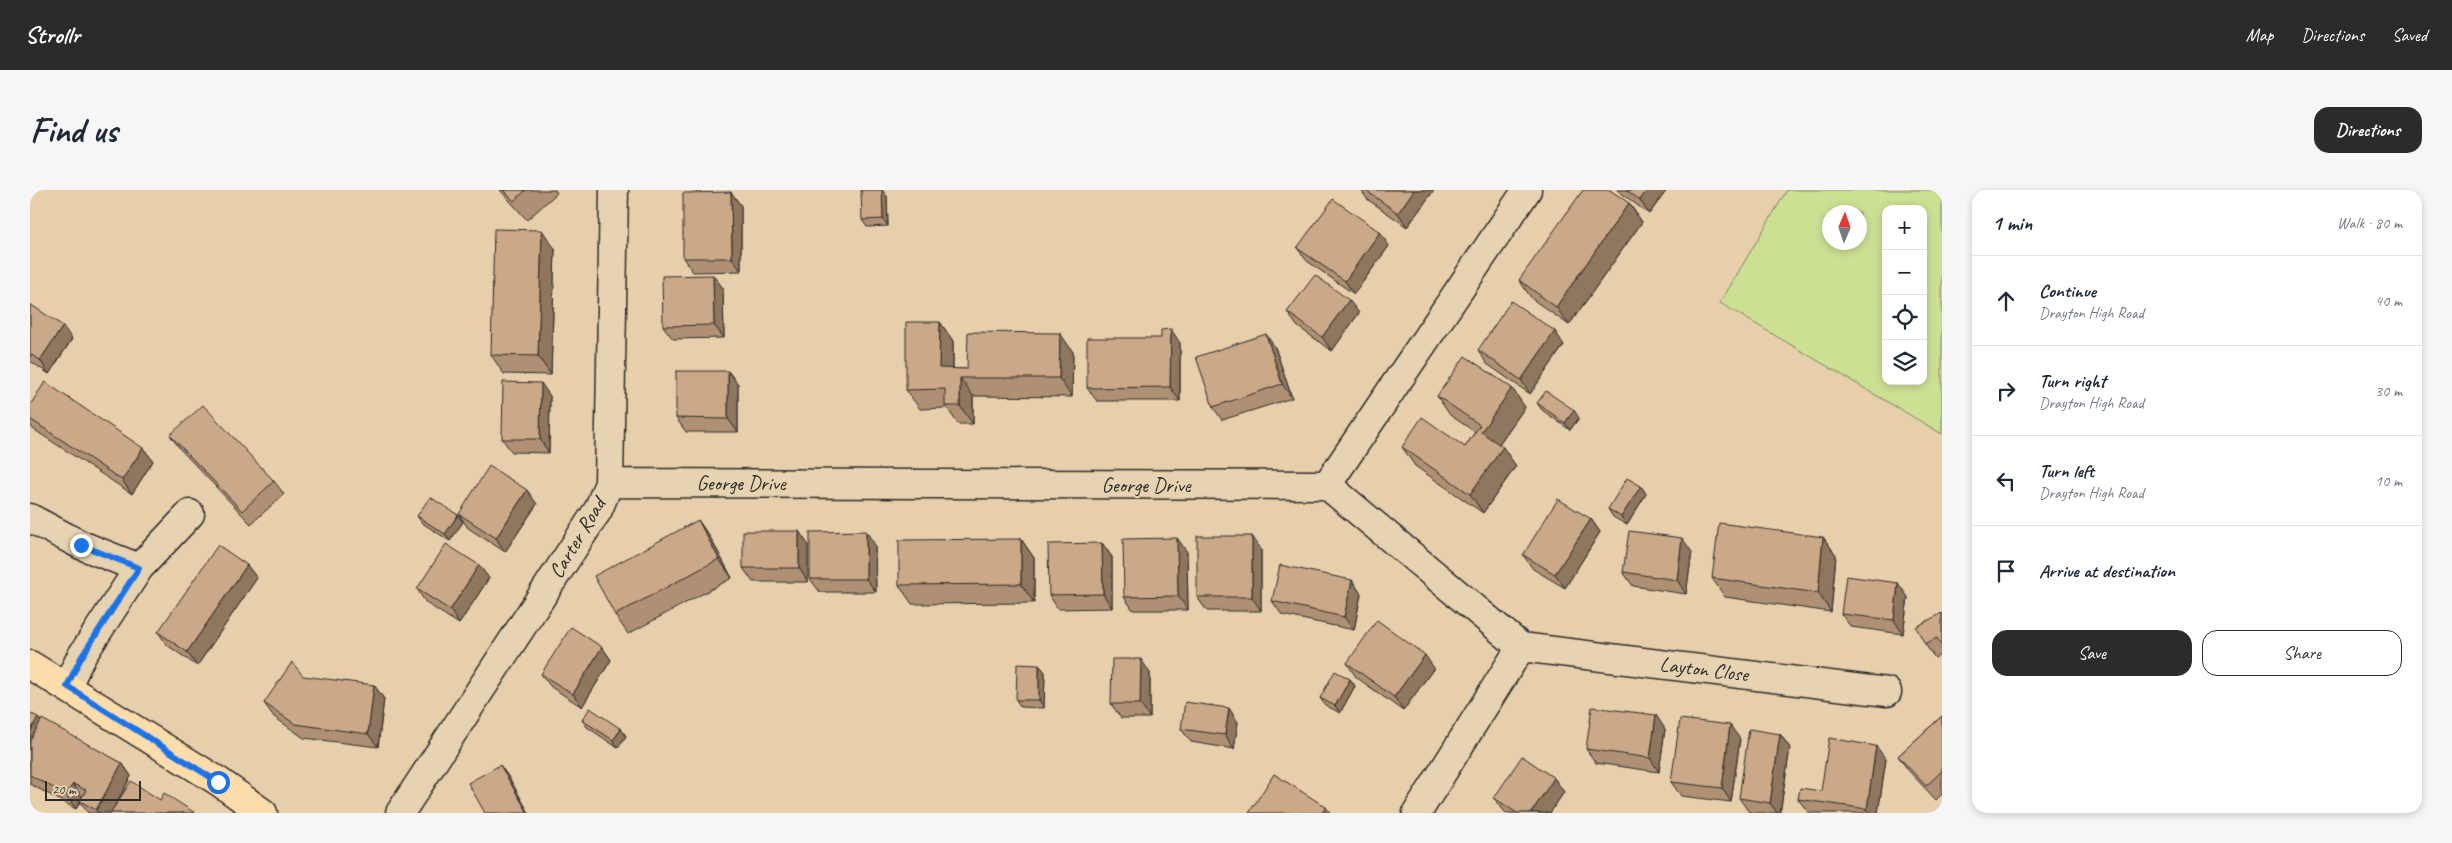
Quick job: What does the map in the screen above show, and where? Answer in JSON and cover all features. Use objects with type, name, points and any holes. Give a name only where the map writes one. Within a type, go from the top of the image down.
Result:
[{"type":"main road","points":[[30,665],[67,686],[218,782],[263,813]]},
{"type":"street","name":"Carter Road","points":[[400,813],[598,510],[609,483],[614,190]]},
{"type":"street","points":[[1417,813],[1521,646],[1327,485],[1527,190]]},
{"type":"street","name":"George Drive","points":[[609,483],[1327,485]]},
{"type":"street","points":[[67,686],[86,649],[139,568],[190,514]]},
{"type":"street","points":[[30,518],[81,545],[139,568]]},
{"type":"street","name":"Layton Close","points":[[1521,646],[1888,692]]},
{"type":"green space","points":[[1787,190],[1942,190],[1942,434],[1720,303]]},
{"type":"building","points":[[503,190],[526,190],[514,201]]},
{"type":"building","points":[[861,190],[882,190],[883,219],[862,220]]},
{"type":"building","points":[[1365,190],[1414,190],[1398,213]]},
{"type":"building","points":[[1583,190],[1610,190],[1629,203],[1556,307],[1519,280]]},
{"type":"building","points":[[1626,190],[1647,190],[1640,200]]},
{"type":"building","points":[[731,192],[732,258],[683,258],[683,193]]},
{"type":"building","points":[[1333,199],[1380,232],[1345,281],[1297,248]]},
{"type":"building","points":[[494,229],[542,230],[538,356],[491,355]]},
{"type":"building","points":[[713,275],[714,325],[663,326],[662,276]]},
{"type":"building","points":[[1315,275],[1349,300],[1322,337],[1287,312]]},
{"type":"building","points":[[1511,301],[1555,331],[1521,380],[1478,350]]},
{"type":"building","points":[[30,304],[63,326],[40,360],[30,354]]},
{"type":"building","points":[[906,322],[940,322],[939,368],[967,369],[968,332],[1060,333],[1059,378],[960,378],[960,406],[945,406],[945,389],[906,390]]},
{"type":"building","points":[[1171,329],[1170,387],[1087,388],[1087,338],[1161,338],[1161,330]]},
{"type":"building","points":[[1266,334],[1282,384],[1213,407],[1196,357]]},
{"type":"building","points":[[1465,356],[1512,388],[1481,432],[1503,447],[1470,494],[1402,447],[1422,417],[1465,447],[1480,425],[1437,396]]},
{"type":"building","points":[[676,371],[728,371],[728,419],[676,418]]},
{"type":"building","points":[[45,382],[143,448],[122,480],[30,419],[30,405]]},
{"type":"building","points":[[503,382],[541,383],[540,439],[502,439]]},
{"type":"building","points":[[1546,391],[1574,410],[1565,423],[1537,403]]},
{"type":"building","points":[[203,405],[274,481],[242,511],[170,435]]},
{"type":"building","points":[[489,466],[527,490],[496,538],[459,514]]},
{"type":"building","points":[[1627,478],[1641,486],[1621,517],[1608,509]]},
{"type":"building","points":[[430,497],[458,515],[445,534],[417,516]]},
{"type":"building","points":[[1558,499],[1591,519],[1555,574],[1523,555]]},
{"type":"building","points":[[698,520],[719,559],[615,615],[594,576]]},
{"type":"building","points":[[1719,523],[1823,537],[1818,593],[1712,578]]},
{"type":"building","points":[[743,531],[799,531],[799,568],[743,568]]},
{"type":"building","points":[[866,531],[866,579],[810,579],[810,532]]},
{"type":"building","points":[[1629,531],[1682,538],[1677,580],[1623,572]]},
{"type":"building","points":[[1197,536],[1252,536],[1252,597],[1197,597]]},
{"type":"building","points":[[1177,538],[1178,596],[1124,597],[1123,539]]},
{"type":"building","points":[[1021,539],[1021,584],[899,585],[899,540]]},
{"type":"building","points":[[1102,543],[1103,594],[1049,595],[1048,544]]},
{"type":"building","points":[[446,544],[479,565],[450,610],[417,589]]},
{"type":"building","points":[[218,545],[247,565],[187,652],[158,632]]},
{"type":"building","points":[[1280,565],[1352,580],[1344,617],[1272,601]]},
{"type":"building","points":[[1846,576],[1898,583],[1894,620],[1841,614]]},
{"type":"building","points":[[1942,613],[1942,646],[1937,638],[1925,644],[1916,627]]},
{"type":"building","points":[[1377,620],[1425,655],[1394,697],[1347,663]]},
{"type":"building","points":[[571,627],[602,647],[573,694],[541,674]]},
{"type":"building","points":[[1112,659],[1141,659],[1140,704],[1111,704]]},
{"type":"building","points":[[292,662],[303,676],[374,685],[368,734],[295,724],[264,703]]},
{"type":"building","points":[[1017,664],[1039,665],[1039,700],[1016,700]]},
{"type":"building","points":[[1335,671],[1350,679],[1335,706],[1320,698]]},
{"type":"building","points":[[1185,702],[1229,708],[1225,735],[1181,729]]},
{"type":"building","points":[[1592,707],[1656,715],[1650,758],[1586,749]]},
{"type":"building","points":[[590,708],[621,729],[613,740],[582,720]]},
{"type":"building","points":[[30,713],[38,717],[30,732]]},
{"type":"building","points":[[1942,716],[1942,771],[1926,786],[1898,756]]},
{"type":"building","points":[[42,719],[122,763],[96,810],[80,801],[86,790],[73,784],[66,795],[30,775],[30,741]]},
{"type":"building","points":[[1680,719],[1730,725],[1722,788],[1671,782]]},
{"type":"building","points":[[1749,729],[1780,734],[1770,803],[1739,798]]},
{"type":"building","points":[[1829,738],[1876,746],[1867,809],[1798,799],[1800,788],[1821,791]]},
{"type":"building","points":[[1522,756],[1554,778],[1531,813],[1517,813],[1494,798]]},
{"type":"building","points":[[500,765],[528,813],[485,813],[468,783]]},
{"type":"building","points":[[1274,774],[1326,807],[1322,813],[1249,813]]},
{"type":"building","points":[[131,781],[160,800],[164,793],[195,813],[112,813]]},
{"type":"route","points":[[81,545],[139,568],[81,658],[67,686],[218,782]]}]
